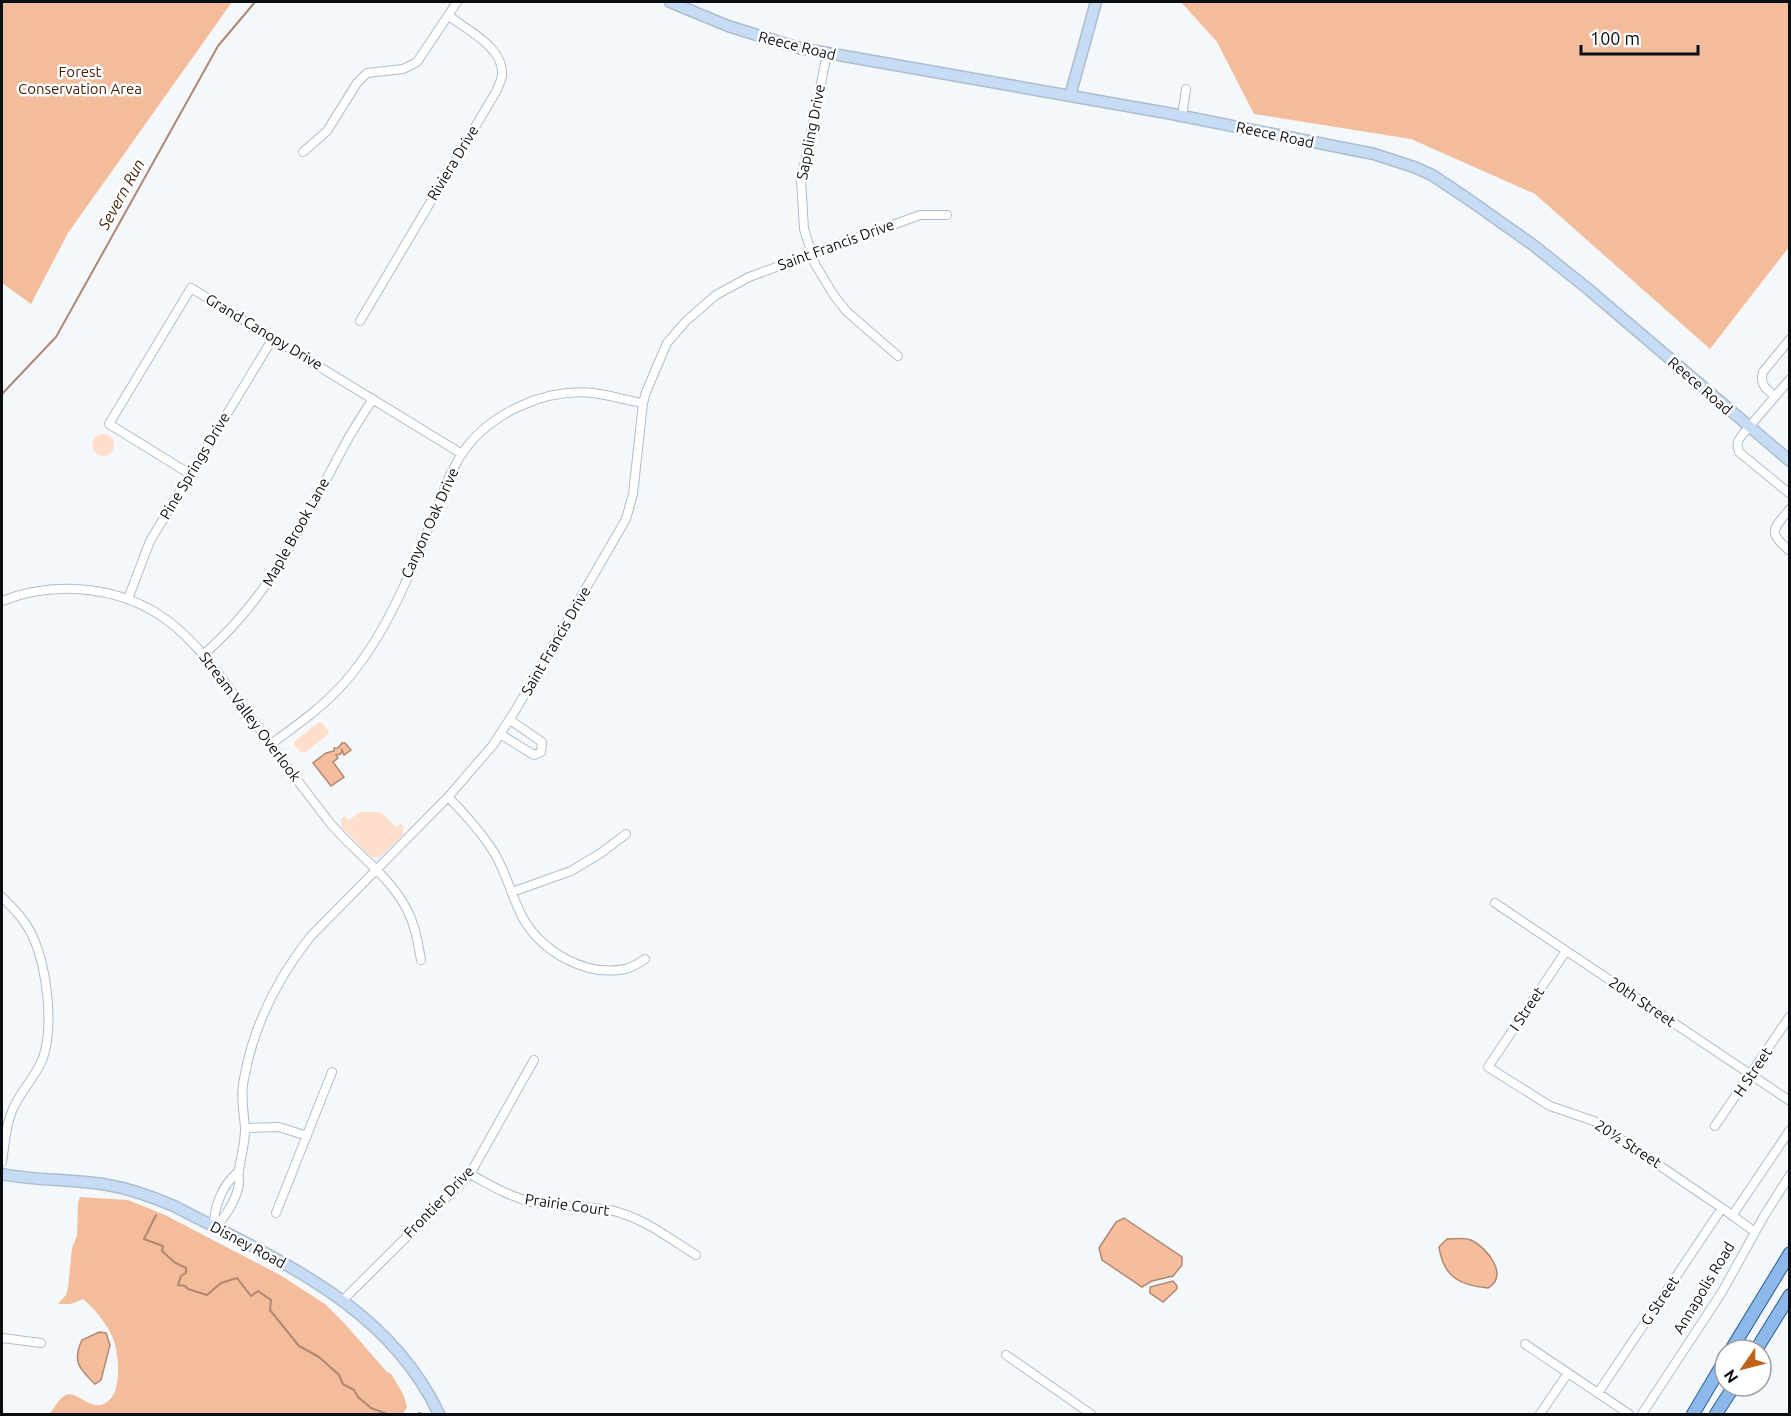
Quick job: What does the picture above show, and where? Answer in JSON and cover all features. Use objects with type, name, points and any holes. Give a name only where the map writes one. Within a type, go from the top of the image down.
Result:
[{"type":"main road","name":"Reece Road","points":[[670,2],[759,37],[827,54],[1182,116],[1374,154],[1397,161],[1431,175],[1551,260],[1790,461]]},
{"type":"main road","points":[[1070,96],[1096,2]]},
{"type":"main road","name":"Disney Road","points":[[2,1174],[23,1178],[107,1184],[134,1191],[174,1206],[306,1276],[367,1319],[403,1356],[419,1378],[439,1414]]},
{"type":"main road","points":[[1738,1338],[1790,1253]]},
{"type":"main road","points":[[1763,1338],[1790,1295]]},
{"type":"main road","points":[[1693,1414],[1713,1380]]},
{"type":"main road","points":[[1716,1414],[1726,1398]]},
{"type":"street","points":[[303,152],[327,131],[357,83],[367,73],[403,69],[417,62],[457,2]]},
{"type":"street","name":"Riviera Drive","points":[[360,321],[497,90],[502,76],[497,55],[448,16]]},
{"type":"street","name":"Sappling Drive","points":[[827,54],[801,180],[804,229],[811,254],[823,280],[846,311],[898,356]]},
{"type":"street","points":[[1182,116],[1186,89]]},
{"type":"street","name":"Saint Francis Drive","points":[[214,1227],[213,1215],[228,1180],[238,1172],[243,1158],[245,1128],[243,1079],[255,1037],[278,984],[310,937],[448,797],[480,762],[510,720],[626,519],[633,494],[643,403],[667,343],[703,305],[748,277],[921,215],[947,215]]},
{"type":"street","name":"Grand Canopy Drive","points":[[190,474],[109,424],[191,288],[462,454]]},
{"type":"street","name":"Pine Springs Drive","points":[[128,599],[150,541],[273,338]]},
{"type":"street","points":[[1775,396],[1762,384],[1761,378],[1763,372],[1790,339]]},
{"type":"street","points":[[1790,378],[1738,440],[1739,452],[1790,494]]},
{"type":"street","name":"Canyon Oak Drive","points":[[271,744],[323,705],[373,646],[390,614],[450,475],[462,454],[485,430],[518,406],[534,400],[571,393],[592,393],[643,403]]},
{"type":"street","name":"Maple Brook Lane","points":[[204,654],[247,612],[275,573],[343,447],[373,399]]},
{"type":"street","points":[[1790,509],[1774,527],[1773,533],[1776,539],[1790,550]]},
{"type":"street","name":"Stream Valley Overlook","points":[[2,602],[29,593],[64,588],[96,591],[128,599],[171,623],[204,654],[329,822],[398,896],[406,908],[417,936],[421,960]]},
{"type":"street","points":[[501,734],[534,755],[541,752],[542,742],[510,720]]},
{"type":"street","points":[[448,797],[482,834],[496,855],[518,908],[532,932],[556,953],[585,967],[614,970],[627,969],[645,959]]},
{"type":"street","points":[[512,892],[571,871],[601,853],[626,834]]},
{"type":"street","points":[[2,897],[18,914],[33,937],[44,972],[47,1018],[47,1041],[43,1058],[36,1074],[23,1090],[11,1112],[2,1162]]},
{"type":"street","name":"20th Street","points":[[1495,903],[1790,1101]]},
{"type":"street","name":"I Street","points":[[1488,1066],[1566,951]]},
{"type":"street","name":"H Street","points":[[1715,1126],[1790,1016]]},
{"type":"street","name":"Frontier Drive","points":[[343,1300],[470,1174],[534,1060]]},
{"type":"street","name":"20½ Street","points":[[1488,1066],[1543,1102],[1594,1121],[1755,1232]]},
{"type":"street","points":[[276,1213],[332,1072]]},
{"type":"street","points":[[245,1128],[279,1127],[307,1136]]},
{"type":"street","points":[[1732,1216],[1790,1130]]},
{"type":"street","name":"Prairie Court","points":[[470,1174],[503,1192],[532,1202],[596,1208],[629,1216],[696,1255]]},
{"type":"street","name":"Annapolis Road","points":[[1642,1414],[1722,1292],[1790,1175]]},
{"type":"street","name":"G Street","points":[[1598,1393],[1722,1208]]},
{"type":"street","points":[[2,1338],[41,1343]]},
{"type":"street","points":[[1525,1344],[1629,1414]]},
{"type":"street","points":[[1006,1355],[1091,1414]]},
{"type":"street","points":[[1540,1414],[1568,1373]]},
{"type":"shaded area","points":[[103,434],[111,437],[114,445],[111,453],[103,456],[95,453],[92,445],[95,437]]},
{"type":"shaded area","points":[[319,722],[329,731],[328,734],[305,753],[300,752],[294,745],[295,741]]},
{"type":"shaded area","points":[[345,743],[351,750],[344,755],[342,750],[341,754],[336,755],[338,758],[333,762],[344,777],[331,786],[313,763],[326,753],[334,751],[334,748],[338,748]]},
{"type":"shaded area","points":[[360,812],[381,812],[396,827],[403,825],[403,835],[380,857],[371,857],[342,828],[341,820],[344,816],[349,820]]},
{"type":"shaded area","points":[[1124,1218],[1182,1257],[1182,1265],[1173,1276],[1152,1281],[1142,1287],[1102,1260],[1099,1248],[1116,1222]]},
{"type":"shaded area","points":[[1447,1239],[1469,1239],[1489,1255],[1497,1276],[1488,1288],[1462,1282],[1449,1273],[1439,1247]]},
{"type":"shaded area","points":[[1173,1281],[1177,1289],[1163,1302],[1150,1293],[1150,1287]]},
{"type":"shaded area","points":[[99,1332],[106,1333],[110,1345],[101,1380],[95,1384],[81,1369],[78,1354],[82,1340]]},
{"type":"green space","name":"Forest Conservation Area","points":[[2,2],[232,2],[68,233],[31,304],[2,283]]},
{"type":"green space","points":[[1181,2],[1789,2],[1789,247],[1710,349],[1535,194],[1411,139],[1254,114],[1217,42]]},
{"type":"green space","points":[[80,1197],[128,1200],[165,1215],[280,1275],[325,1304],[392,1375],[404,1396],[407,1407],[403,1414],[49,1414],[64,1396],[69,1394],[89,1403],[101,1405],[112,1397],[116,1390],[118,1361],[110,1331],[83,1299],[71,1304],[58,1304],[66,1295],[68,1288],[72,1248],[77,1236]]},
{"type":"waterway","name":"Severn Run","points":[[2,394],[56,337],[218,46],[255,2]]},
{"type":"waterway","points":[[156,1215],[144,1239],[163,1246],[162,1251],[174,1262],[186,1268],[186,1273],[181,1276],[178,1285],[207,1295],[221,1283],[237,1278],[251,1296],[258,1291],[271,1300],[270,1310],[299,1346],[319,1357],[339,1375],[343,1384],[354,1390],[358,1397],[371,1408],[387,1414]]}]
